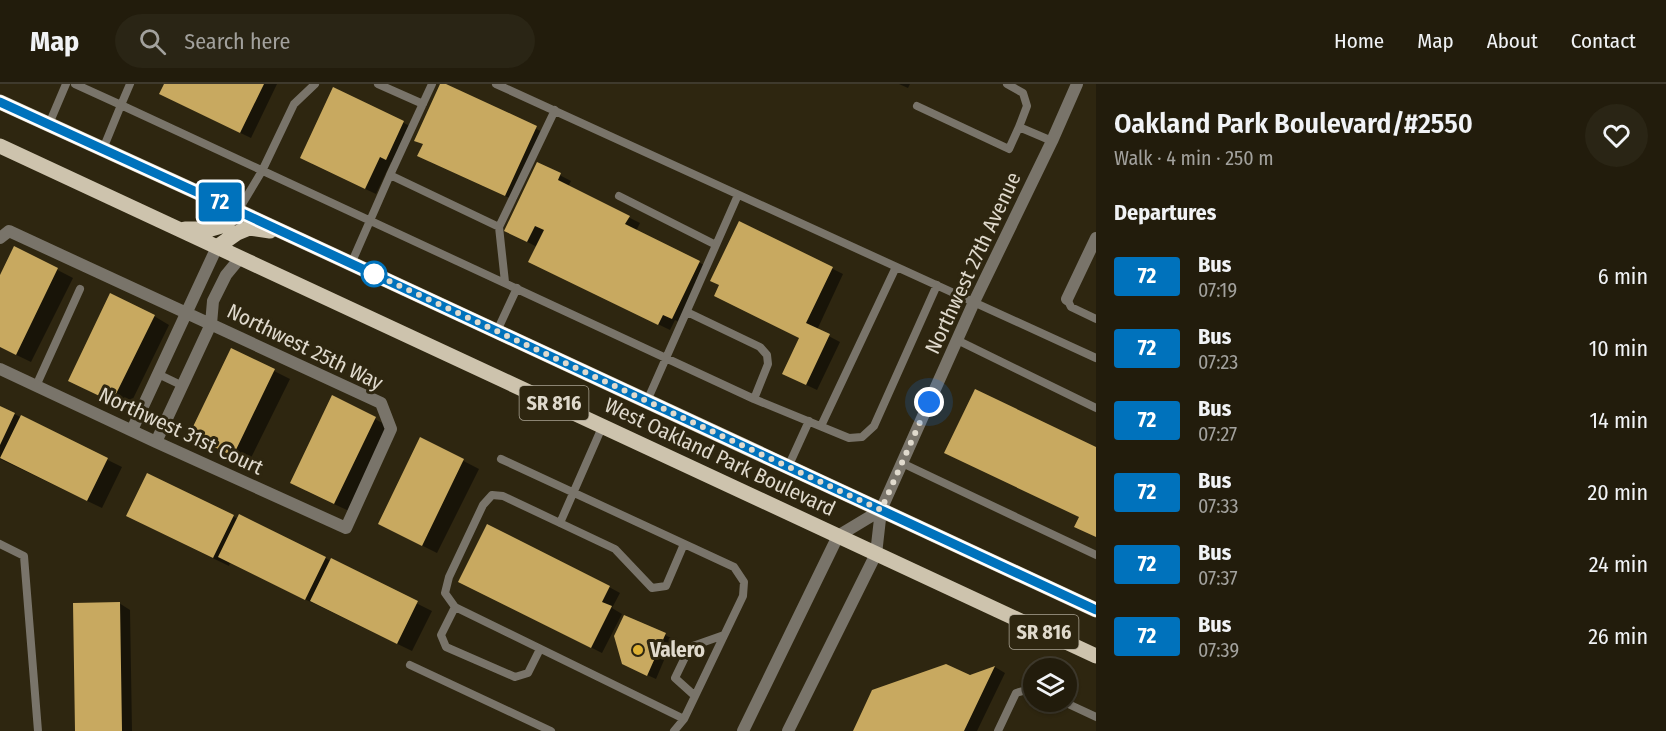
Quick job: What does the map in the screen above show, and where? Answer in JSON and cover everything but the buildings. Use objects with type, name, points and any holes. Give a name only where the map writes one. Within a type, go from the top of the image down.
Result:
[{"type":"main road","name":"West Oakland Park Boulevard","points":[[0,102],[1096,610]]},
{"type":"main road","name":"West Oakland Park Boulevard","points":[[0,146],[1096,656]]},
{"type":"main road","points":[[179,229],[211,229],[225,225],[238,211]]},
{"type":"main road","points":[[217,247],[237,233],[249,228],[284,233]]},
{"type":"street","name":"Northwest 27th Avenue","points":[[788,731],[876,554],[881,510],[974,302],[1077,84]]},
{"type":"street","name":"Northwest 25th Way","points":[[0,238],[9,231],[381,403],[391,429],[346,528]]},
{"type":"street","points":[[1067,299],[1095,243]]},
{"type":"street","points":[[132,430],[217,247]]},
{"type":"street","points":[[156,442],[211,324],[213,301],[226,275],[240,258]]},
{"type":"street","name":"Northwest 31st Court","points":[[0,369],[346,528]]},
{"type":"street","points":[[743,731],[838,536],[881,510]]},
{"type":"lane","points":[[49,124],[66,84]]},
{"type":"lane","points":[[75,84],[754,399],[849,438],[862,437],[874,426],[937,285]]},
{"type":"lane","points":[[103,148],[130,84]]},
{"type":"lane","points":[[238,211],[262,171],[294,104],[315,84]]},
{"type":"lane","points":[[378,84],[423,104]]},
{"type":"lane","points":[[351,264],[432,84]]},
{"type":"lane","points":[[496,84],[1096,358]]},
{"type":"lane","points":[[916,106],[1009,149],[1027,106],[1023,93],[1007,84]]},
{"type":"lane","points":[[505,282],[499,226],[555,110]]},
{"type":"lane","points":[[1019,127],[1052,141]]},
{"type":"lane","points":[[390,175],[499,226]]},
{"type":"lane","points":[[647,401],[738,195]]},
{"type":"lane","points":[[619,196],[716,245]]},
{"type":"lane","points":[[821,426],[896,267]]},
{"type":"lane","points":[[497,331],[517,288]]},
{"type":"lane","points":[[36,386],[80,290]]},
{"type":"lane","points":[[1067,299],[1071,307],[1096,319]]},
{"type":"lane","points":[[687,312],[760,347],[767,355],[768,364],[754,399]]},
{"type":"lane","points":[[957,340],[1096,408]]},
{"type":"lane","points":[[158,374],[183,386]]},
{"type":"lane","points":[[788,467],[809,421]]},
{"type":"lane","points":[[560,523],[603,425]]},
{"type":"lane","points":[[501,459],[734,567],[744,582],[743,596],[684,719],[674,731]]},
{"type":"lane","points":[[902,463],[1096,555]]},
{"type":"lane","points":[[684,544],[666,586],[652,588],[615,549],[503,496],[492,495],[483,505],[449,577],[445,593],[455,607],[684,719]]},
{"type":"lane","points":[[0,544],[24,556],[38,731]]},
{"type":"lane","points":[[455,607],[441,635],[447,647],[515,678],[528,673],[540,649]]},
{"type":"lane","points":[[695,696],[675,678],[690,647],[724,635]]},
{"type":"lane","points":[[410,665],[551,731]]},
{"type":"lane","points":[[999,731],[1016,693],[1023,691]]},
{"type":"lane","points":[[1077,708],[1096,717]]},
{"type":"lane","points":[[683,731],[684,719]]},
{"type":"bus line","name":"72","points":[[0,102],[1096,610]]},
{"type":"place","name":"Valero","points":[[638,650]]},
{"type":"route","points":[[374,274],[372,273],[881,510],[929,402]]}]
